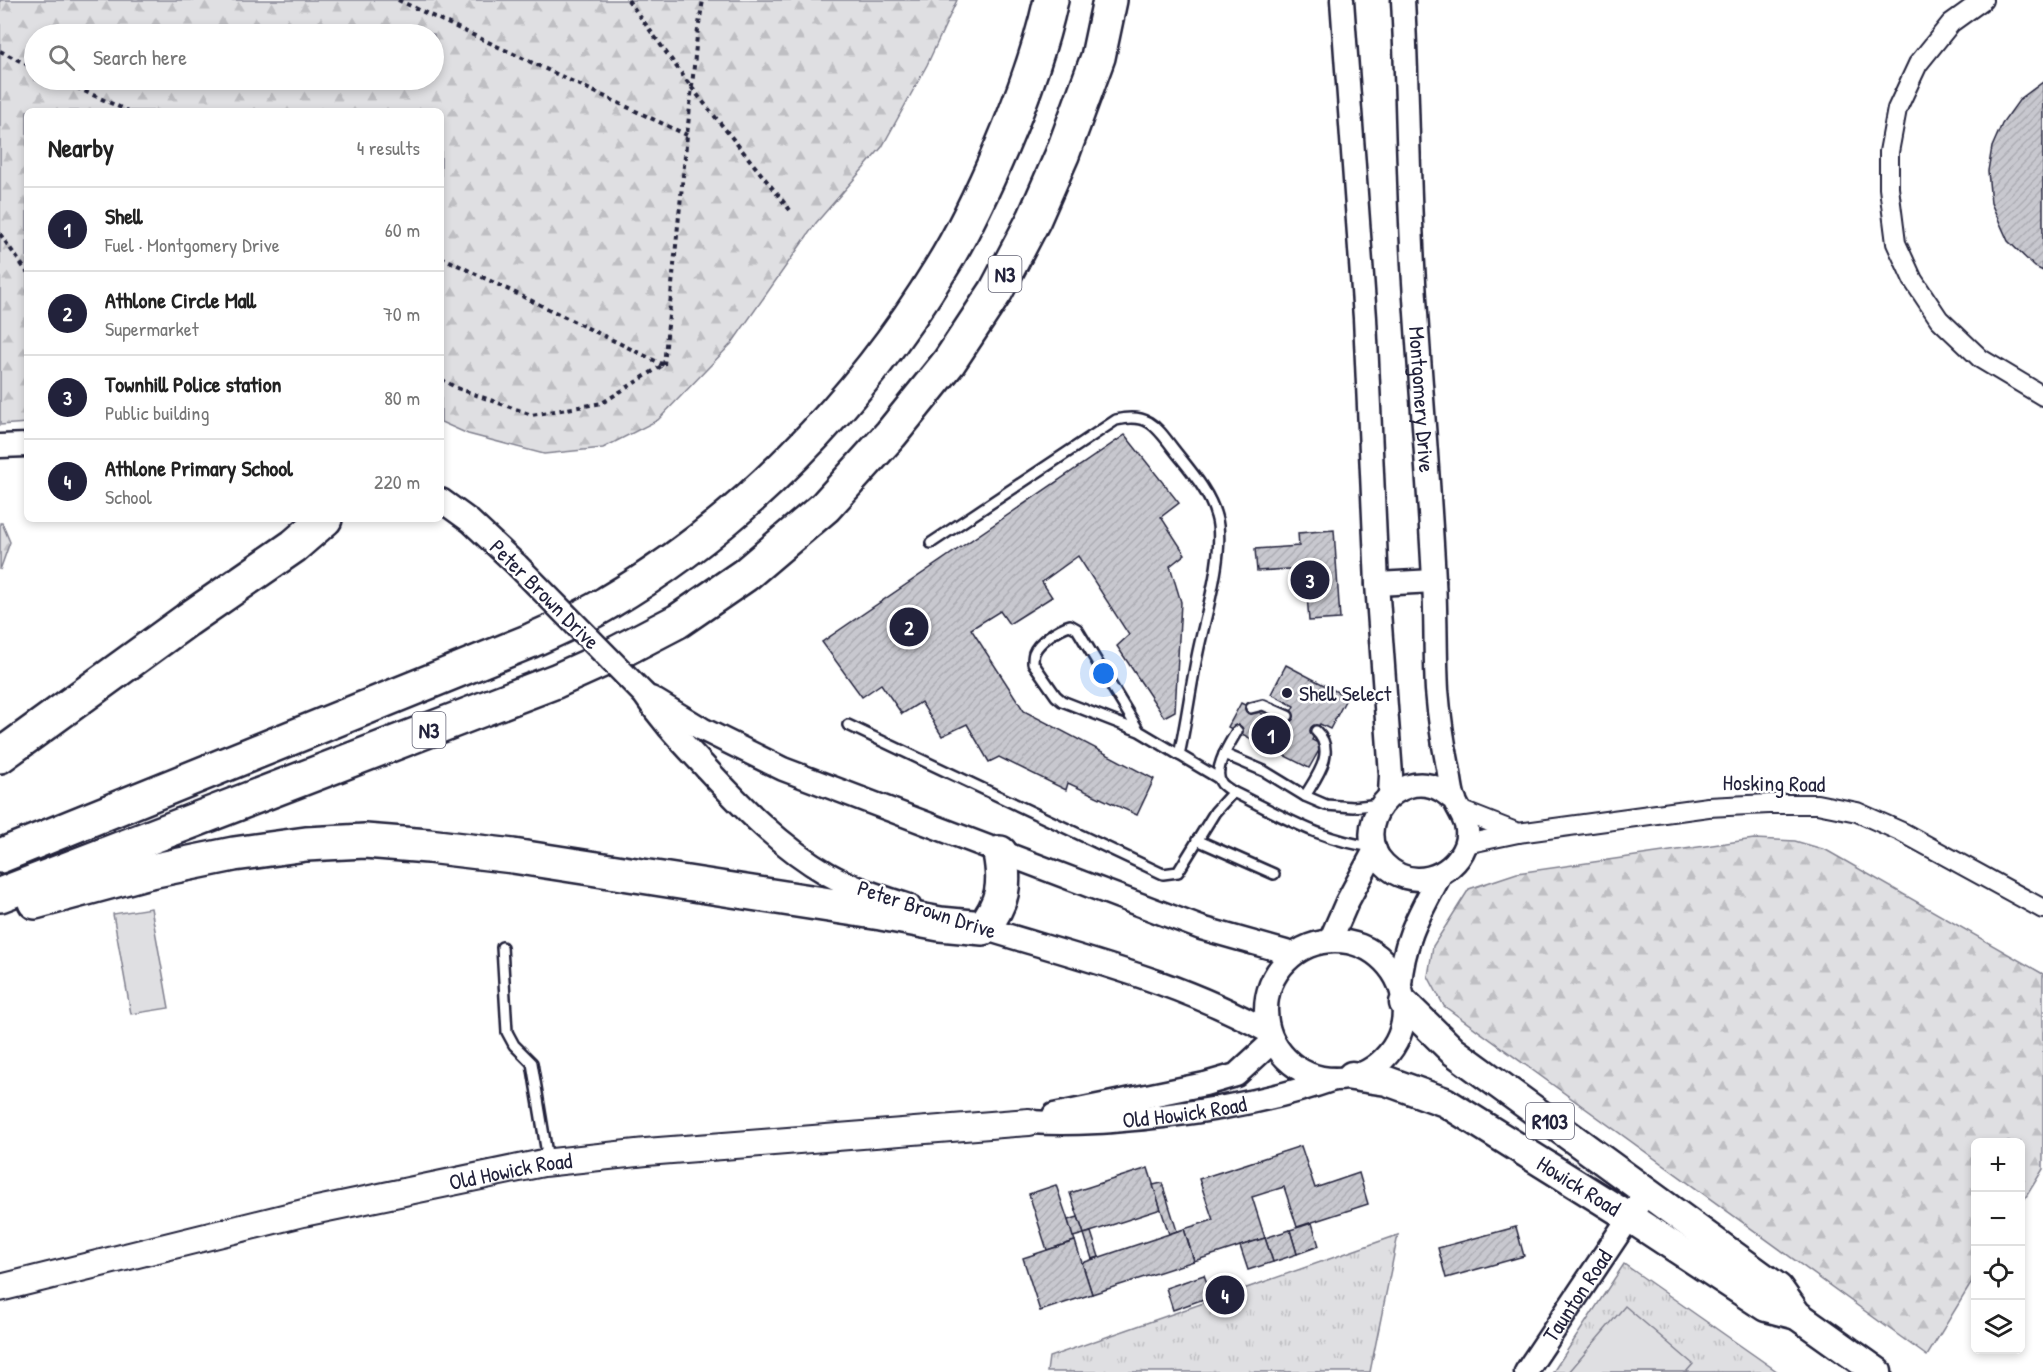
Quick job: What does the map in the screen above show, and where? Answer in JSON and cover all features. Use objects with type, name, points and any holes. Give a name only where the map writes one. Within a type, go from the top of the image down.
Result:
[{"type":"highway","name":"N3","points":[[0,856],[530,642],[607,603],[679,555],[758,492],[822,427],[887,350],[942,268],[982,191],[1018,108],[1045,26],[1051,0]]},
{"type":"highway","name":"N3","points":[[0,895],[556,681],[607,658],[678,621],[745,575],[825,507],[891,434],[949,362],[996,291],[1034,219],[1062,155],[1098,57],[1110,0]]},
{"type":"highway","points":[[0,756],[187,620],[294,546],[322,522]]},
{"type":"highway","points":[[0,912],[146,872],[234,854],[306,844],[365,841],[513,856],[940,924],[983,928],[993,916],[1002,894],[1003,867],[1000,853]]},
{"type":"main road","name":"Howick Road","points":[[1402,994],[1453,1051],[1778,1288],[1797,1315],[1877,1372]]},
{"type":"main road","name":"Howick Road","points":[[1343,1078],[1387,1081],[1444,1102],[1629,1217],[1766,1307],[1797,1315]]},
{"type":"main road","name":"Old Howick Road","points":[[0,1288],[303,1213],[548,1162],[646,1152],[1029,1122]]},
{"type":"street","points":[[1342,0],[1365,318],[1377,584],[1391,775],[1385,799],[1374,817],[1372,832],[1374,849],[1383,863],[1395,873],[1409,879],[1425,879],[1440,875]]},
{"type":"street","name":"Montgomery Drive","points":[[1403,0],[1414,280],[1434,581],[1438,692],[1447,764],[1458,805]]},
{"type":"street","points":[[1983,0],[1951,23],[1918,64],[1897,109],[1889,152],[1889,188],[1896,243],[1913,280],[1939,319],[1981,359],[2043,396]]},
{"type":"street","points":[[0,446],[24,445]]},
{"type":"street","name":"Peter Brown Drive","points":[[444,502],[470,521],[517,566],[644,694],[662,721],[725,789],[794,853],[829,875],[868,892],[1115,967],[1202,999],[1238,1014],[1271,1037]]},
{"type":"street","points":[[1377,584],[1434,581]]},
{"type":"street","name":"Peter Brown Drive","points":[[644,694],[702,729],[783,770],[1201,928],[1293,954]]},
{"type":"street","points":[[1385,799],[1405,787],[1423,785],[1440,789],[1458,805],[1467,827],[1466,844],[1456,862],[1440,875],[1412,929],[1401,963],[1402,994]]},
{"type":"street","name":"Hosking Road","points":[[1466,844],[1518,833],[1708,807],[1817,804],[1857,812],[1902,832],[2043,909]]},
{"type":"street","name":"Hosking Road","points":[[1458,805],[1518,833]]},
{"type":"street","points":[[1330,941],[1374,849]]},
{"type":"street","name":"R103","points":[[1330,941],[1352,943],[1372,952],[1389,966],[1402,994],[1403,1023],[1396,1041],[1385,1057],[1370,1069],[1343,1078],[1316,1076],[1299,1069],[1284,1057],[1271,1037],[1265,1010],[1269,989],[1278,970],[1293,954],[1311,945],[1330,941]]},
{"type":"street","name":"Old Howick Road","points":[[1029,1122],[1064,1112],[1205,1084],[1236,1075],[1271,1037]]},
{"type":"street","name":"Old Howick Road","points":[[1029,1122],[1070,1125],[1238,1106],[1294,1093],[1343,1078]]},
{"type":"street","name":"Taunton Road","points":[[1526,1372],[1647,1191]]},
{"type":"lane","points":[[931,543],[1116,420],[1130,417],[1144,418],[1157,427],[1211,499],[1217,519],[1218,544],[1209,608],[1179,755]]},
{"type":"lane","points":[[1139,731],[1077,629],[1070,625],[1063,627],[1040,644],[1034,652],[1033,663],[1062,701],[1139,731],[1218,778],[1222,785],[1233,792],[1321,836],[1374,849]]},
{"type":"lane","points":[[1251,708],[1263,705],[1288,716]]},
{"type":"lane","points":[[848,725],[1164,873],[1178,872],[1215,812],[1233,792]]},
{"type":"lane","points":[[1218,778],[1224,754],[1237,731]]},
{"type":"lane","points":[[1305,796],[1320,770],[1326,753],[1324,740],[1316,731]]},
{"type":"lane","points":[[1224,754],[1264,771],[1305,796],[1326,805],[1340,807],[1385,799]]},
{"type":"lane","points":[[1197,840],[1274,874]]},
{"type":"lane","points":[[502,947],[507,1032],[514,1045],[532,1063],[548,1162]]},
{"type":"path","points":[[398,0],[687,135]]},
{"type":"path","points":[[628,0],[692,88],[790,210]]},
{"type":"path","points":[[664,365],[697,36],[703,0]]},
{"type":"path","points":[[0,51],[24,63]]},
{"type":"path","points":[[82,90],[121,108]]},
{"type":"path","points":[[0,234],[24,268]]},
{"type":"path","points":[[444,258],[664,365]]},
{"type":"path","points":[[444,381],[457,388],[532,415],[602,403],[664,365]]},
{"type":"green space","points":[[0,0],[957,0],[927,65],[882,147],[816,223],[732,343],[658,420],[603,448],[544,454],[468,434],[444,423],[444,108],[24,108],[24,423],[0,425]]},
{"type":"green space","points":[[0,523],[10,542],[0,570]]},
{"type":"green space","points":[[1754,839],[1795,841],[1826,850],[2043,974],[2043,1169],[2025,1198],[2025,1138],[1971,1138],[1971,1284],[1927,1356],[1444,1006],[1428,976],[1433,946],[1469,889],[1517,873]]},
{"type":"green space","points":[[151,908],[169,1008],[131,1014],[113,914]]},
{"type":"green space","points":[[1398,1235],[1370,1372],[1047,1372],[1049,1357]]},
{"type":"green space","points":[[1624,1264],[1778,1372],[1553,1372]]},
{"type":"green space","points":[[1625,1306],[1693,1364],[1686,1372],[1569,1372]]},
{"type":"building","points":[[2043,82],[2043,271],[2035,267],[2008,241],[1991,203],[1988,171],[1992,147],[2002,124],[2020,99]]},
{"type":"building","points":[[1125,435],[1179,503],[1161,517],[1185,554],[1170,566],[1181,602],[1175,711],[1164,717],[1117,646],[1129,635],[1078,556],[1042,582],[1052,597],[1009,624],[1000,611],[971,629],[1024,711],[1154,779],[1137,815],[1068,783],[1066,790],[999,757],[989,762],[967,724],[942,736],[921,702],[902,714],[881,684],[862,697],[822,642]]},
{"type":"building","points":[[1334,530],[1340,619],[1309,621],[1305,568],[1257,571],[1255,549],[1299,546],[1298,533]]},
{"type":"building","points":[[1286,665],[1347,697],[1330,729],[1320,724],[1316,731],[1312,740],[1322,745],[1309,768],[1228,727],[1241,703],[1284,725],[1294,706],[1271,694]]},
{"type":"building","points":[[1301,1146],[1315,1188],[1359,1173],[1368,1204],[1297,1227],[1284,1187],[1252,1197],[1265,1238],[1194,1261],[1184,1229],[1213,1220],[1199,1179]]},
{"type":"building","points":[[1148,1168],[1161,1209],[1084,1234],[1070,1193]]},
{"type":"building","points":[[1162,1183],[1177,1231],[1169,1234],[1153,1185]]},
{"type":"building","points":[[1056,1185],[1075,1241],[1047,1250],[1029,1194]]},
{"type":"building","points":[[1078,1217],[1084,1234],[1073,1237],[1068,1220]]},
{"type":"building","points":[[1312,1223],[1319,1246],[1297,1254],[1290,1230]]},
{"type":"building","points":[[1516,1227],[1524,1256],[1446,1278],[1438,1248]]},
{"type":"building","points":[[1184,1229],[1194,1261],[1092,1294],[1082,1263]]},
{"type":"building","points":[[1290,1230],[1297,1254],[1273,1262],[1265,1238]]},
{"type":"building","points":[[1091,1232],[1099,1257],[1092,1259],[1084,1234]]},
{"type":"building","points":[[1265,1238],[1273,1262],[1248,1270],[1240,1246]]},
{"type":"building","points":[[1075,1241],[1092,1294],[1040,1311],[1023,1258]]},
{"type":"building","points":[[1204,1275],[1212,1296],[1173,1310],[1166,1288]]},
{"type":"place","name":"Townhill Police station","points":[[1310,580]]},
{"type":"place","name":"Athlone Circle Mall","points":[[909,627]]},
{"type":"place","name":"Shell Select","points":[[1287,693]]},
{"type":"place","name":"Shell","points":[[1271,735]]},
{"type":"place","name":"Athlone Primary School","points":[[1225,1295]]}]
